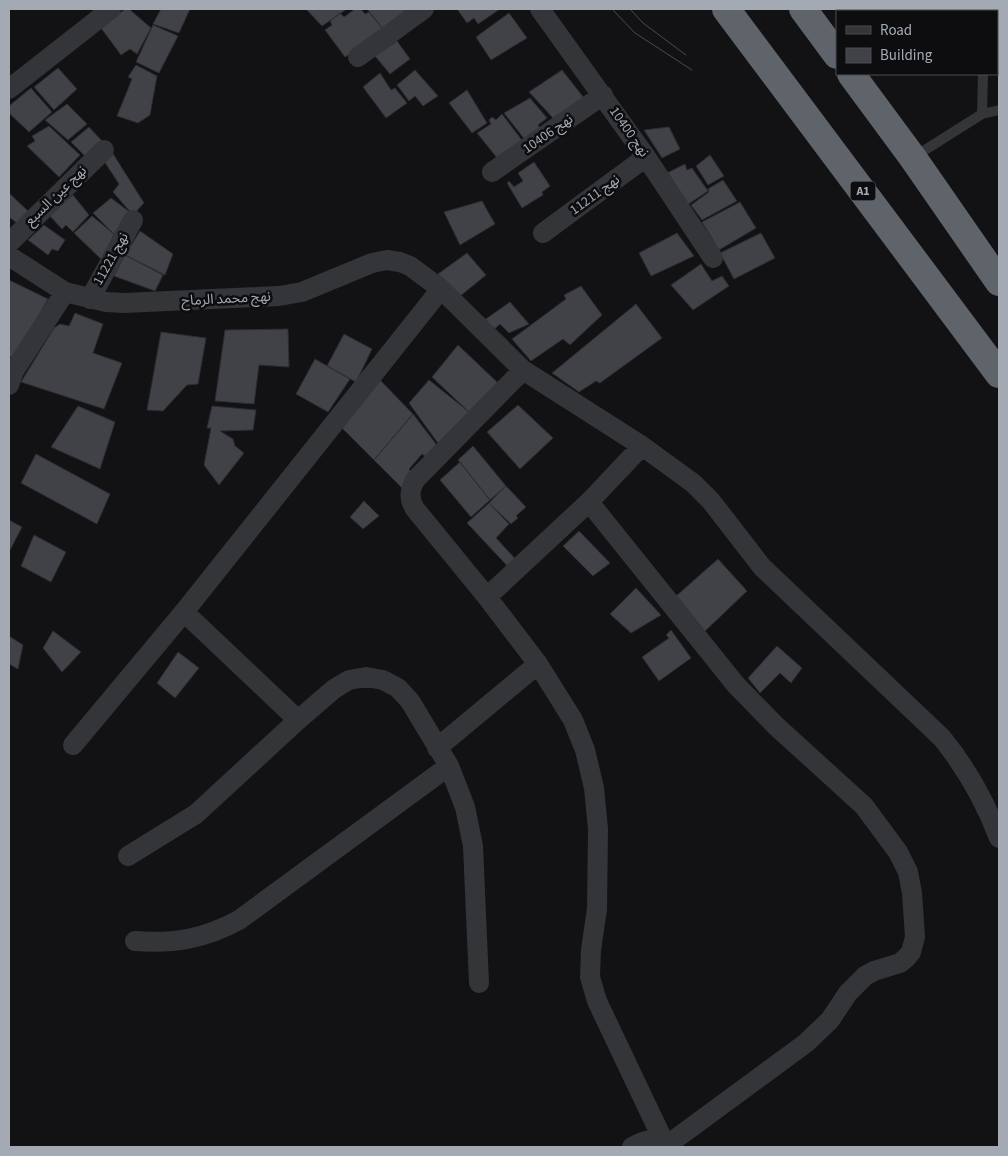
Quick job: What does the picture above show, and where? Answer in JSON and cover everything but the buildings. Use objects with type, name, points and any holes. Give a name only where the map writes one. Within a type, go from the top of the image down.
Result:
[{"type":"highway","name":"A1","points":[[726,9],[999,374]]},
{"type":"highway","points":[[803,9],[836,54]]},
{"type":"highway","points":[[852,75],[913,158],[999,282]]},
{"type":"street","points":[[9,89],[111,9]]},
{"type":"street","points":[[358,57],[424,9]]},
{"type":"street","name":"نهج 10400","points":[[540,9],[603,95],[713,258]]},
{"type":"street","name":"نهج 10406","points":[[492,172],[603,95]]},
{"type":"street","name":"نهج عين السبع","points":[[9,243],[104,150]]},
{"type":"street","name":"نهج 11211","points":[[543,233],[646,157]]},
{"type":"street","name":"نهج 11221","points":[[90,299],[133,220]]},
{"type":"street","name":"نهج محمد الرماح","points":[[9,256],[65,292],[90,299],[124,303],[280,296],[302,292],[372,263],[387,260],[410,266],[440,289],[523,370],[642,446],[693,482],[711,501],[762,567],[942,738],[961,761],[977,786],[999,838]]},
{"type":"street","points":[[73,745],[184,612],[440,289]]},
{"type":"street","points":[[10,375],[65,292]]},
{"type":"street","points":[[523,370],[415,480],[410,495],[411,502],[414,509],[488,597],[538,664],[573,720],[585,750],[594,788],[598,829],[597,909],[591,950],[590,977],[597,1001],[671,1143]]},
{"type":"street","points":[[488,597],[589,502],[642,446]]},
{"type":"street","points":[[589,502],[736,686],[776,726],[864,806],[898,852],[908,872],[912,893],[915,937],[911,952],[906,958],[900,963],[874,971],[865,976],[852,988],[830,1020],[806,1043],[671,1143],[645,1140],[632,1147]]},
{"type":"street","points":[[184,612],[298,720]]},
{"type":"street","points":[[437,748],[538,664]]},
{"type":"street","points":[[128,856],[196,814],[334,689],[349,680],[366,677],[383,680],[398,688],[410,701],[449,766],[465,807],[473,846],[480,983]]},
{"type":"street","points":[[135,941],[175,942],[225,928],[239,920],[449,766]]},
{"type":"lane","points":[[982,114],[983,75]]},
{"type":"lane","points":[[913,158],[982,114],[999,110]]},
{"type":"tram line","points":[[612,9],[635,33],[692,70]]},
{"type":"tram line","points":[[630,9],[643,23],[686,55]]}]
